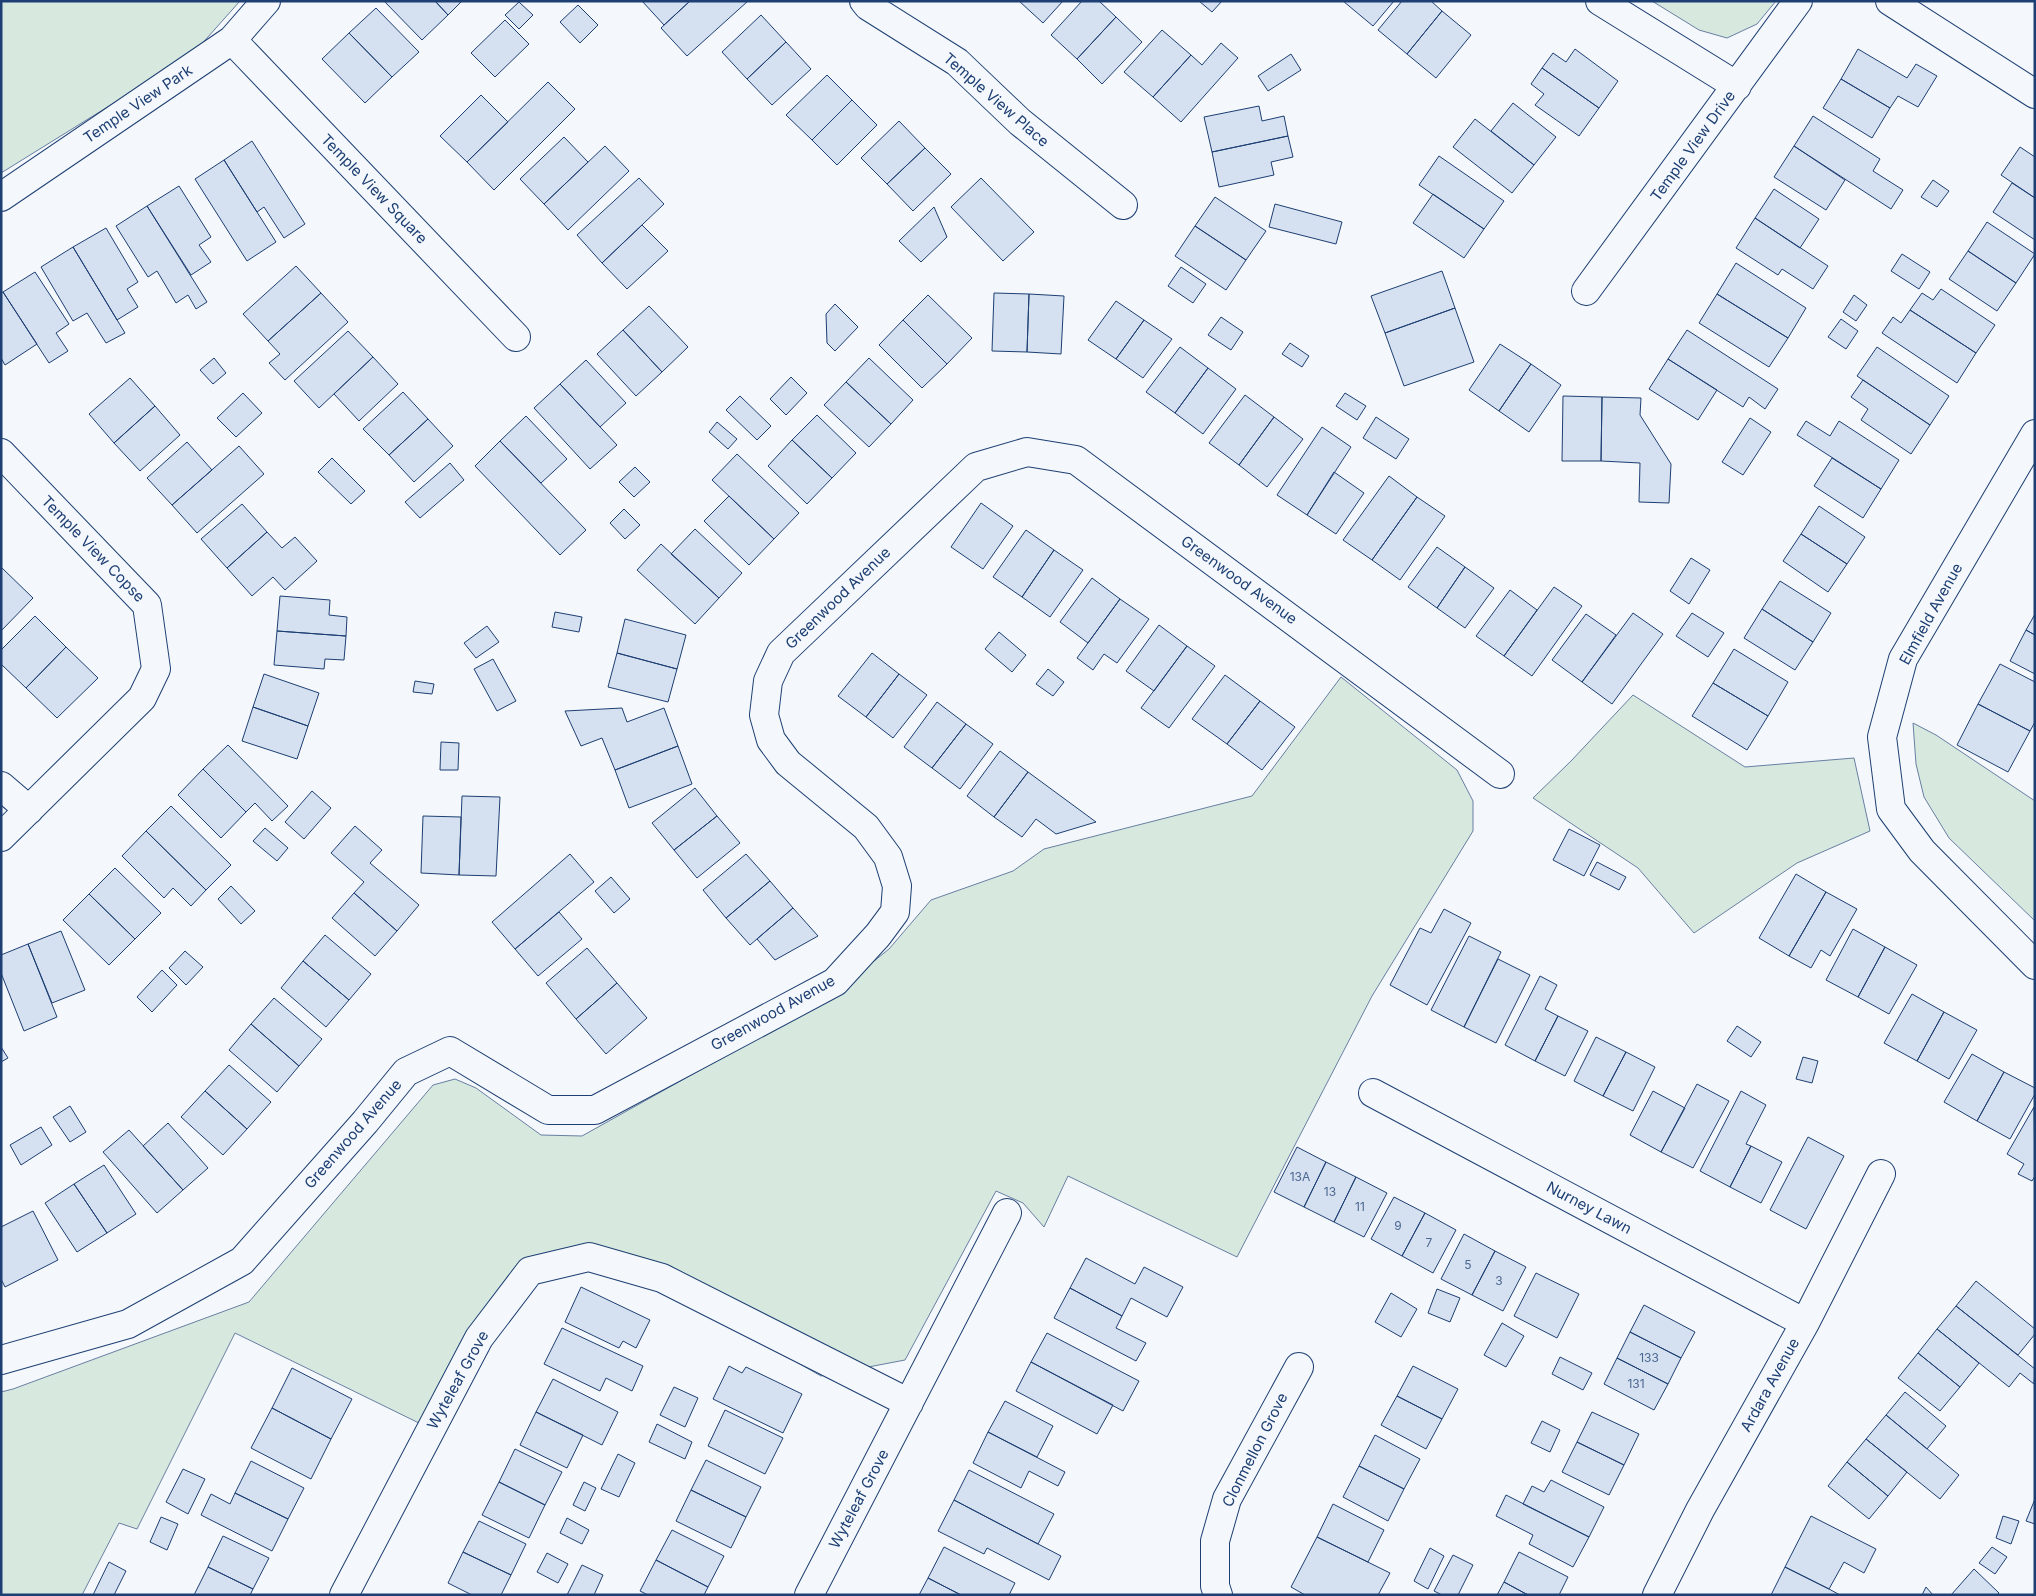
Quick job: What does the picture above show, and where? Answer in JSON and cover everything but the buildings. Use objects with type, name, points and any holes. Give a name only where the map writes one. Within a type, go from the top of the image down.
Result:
[{"type":"street","name":"Temple View Park","points":[[1,197],[232,40],[266,1]]},
{"type":"street","name":"Temple View Place","points":[[864,1],[868,6],[957,62],[1020,122],[1123,205]]},
{"type":"street","points":[[1600,1],[1737,86]]},
{"type":"street","name":"Temple View Drive","points":[[1586,290],[1798,1]]},
{"type":"street","points":[[1890,1],[2035,94]]},
{"type":"street","name":"Temple View Square","points":[[232,40],[516,337]]},
{"type":"street","name":"Elmfield Avenue","points":[[2035,434],[1903,659],[1882,737],[1891,809],[1922,851],[2035,965]]},
{"type":"street","name":"Greenwood Avenue","points":[[1,1360],[128,1324],[242,1261],[365,1122],[406,1072],[450,1051],[548,1110],[595,1110],[835,982],[878,935],[895,912],[897,886],[888,857],[866,827],[788,764],[771,740],[764,715],[768,681],[781,653],[976,468],[1027,452],[1076,460],[1500,774]]},
{"type":"street","name":"Temple View Copse","points":[[1,453],[147,605],[156,669],[142,698],[1,837]]},
{"type":"street","points":[[1,786],[29,810]]},
{"type":"street","name":"Nurney Lawn","points":[[1373,1093],[1804,1323]]},
{"type":"street","name":"Ardara Avenue","points":[[1657,1595],[1700,1510],[1804,1323],[1881,1174]]},
{"type":"street","name":"Wyteleaf Grove","points":[[809,1595],[1007,1214]]},
{"type":"street","name":"Wyteleaf Grove","points":[[344,1595],[478,1338],[530,1271],[589,1257],[662,1278],[909,1404]]},
{"type":"street","name":"Clonmellon Grove","points":[[1218,1595],[1215,1586],[1215,1541],[1227,1500],[1299,1367]]},
{"type":"shaded area","points":[[1,1],[240,1],[199,47],[151,80],[1,173]]},
{"type":"shaded area","points":[[1652,1],[1776,1],[1757,24],[1727,38],[1699,30]]},
{"type":"shaded area","points":[[1341,677],[1457,770],[1473,801],[1473,831],[1372,996],[1237,1257],[1068,1176],[1044,1227],[1023,1203],[996,1191],[905,1360],[821,1376],[674,1292],[593,1262],[525,1280],[423,1425],[235,1333],[137,1529],[119,1523],[82,1595],[1,1595],[1,1392],[249,1302],[433,1085],[455,1079],[476,1088],[541,1135],[582,1136],[827,999],[889,949],[931,900],[1013,871],[1044,849],[1252,796]]},
{"type":"shaded area","points":[[1633,695],[1745,767],[1854,758],[1870,831],[1797,863],[1694,933],[1638,868],[1533,798]]},
{"type":"shaded area","points":[[1913,723],[1936,735],[2035,801],[2035,921],[1949,838],[1924,797],[1916,764]]}]
